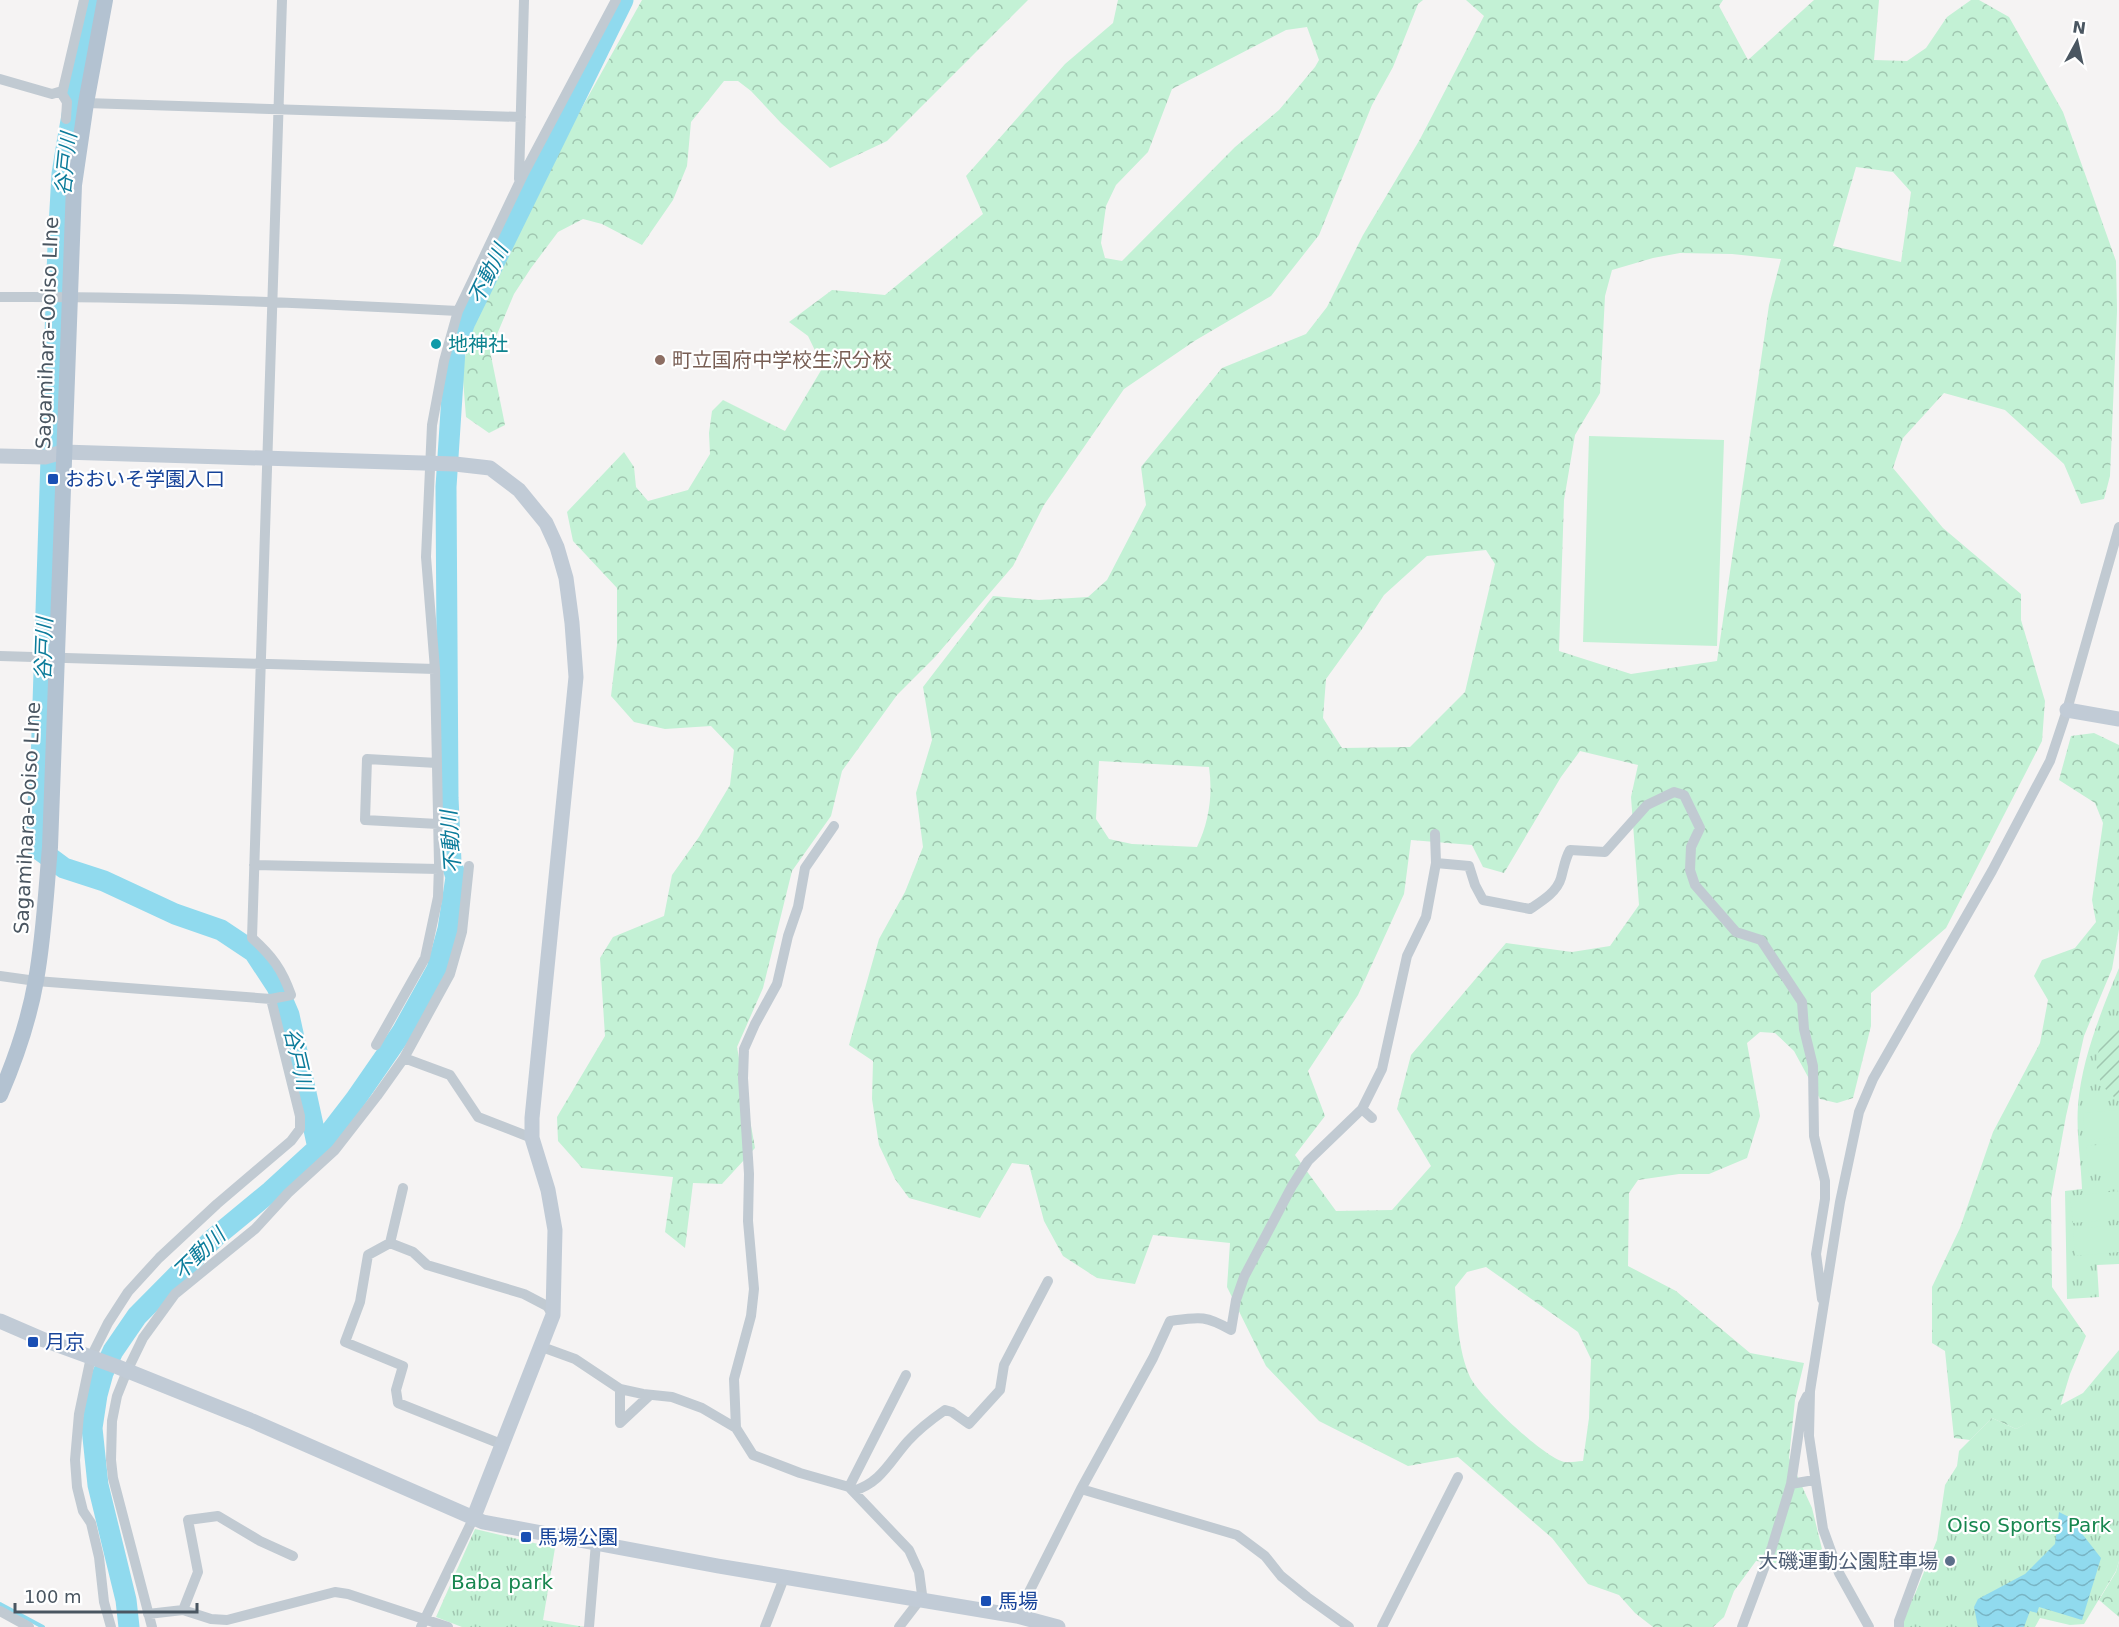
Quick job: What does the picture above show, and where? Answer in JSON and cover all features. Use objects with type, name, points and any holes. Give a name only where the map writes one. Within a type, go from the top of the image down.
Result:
[{"type":"main road","name":"Sagamihara-Ooiso LIne","points":[[0,1095],[23,1035],[36,981],[43,927],[50,847],[49,658],[61,297],[86,103],[105,0]]},
{"type":"street","points":[[66,119],[67,102],[62,91],[84,0]]},
{"type":"street","points":[[0,976],[36,981],[274,999],[291,995],[284,974],[270,954],[252,938],[282,0]]},
{"type":"street","points":[[519,186],[524,0]]},
{"type":"street","points":[[376,1045],[425,958],[438,897],[435,669],[426,557],[432,425],[438,388],[458,311],[519,186],[616,0]]},
{"type":"street","points":[[0,79],[52,94],[62,91]]},
{"type":"street","points":[[86,103],[521,117]]},
{"type":"street","points":[[0,297],[273,301],[458,311]]},
{"type":"street","points":[[0,456],[55,454],[269,458],[455,464],[490,468],[519,490],[546,523],[556,547],[566,578],[576,677],[534,1095],[532,1138],[548,1190],[555,1230],[553,1315],[473,1519],[423,1624]]},
{"type":"street","points":[[1869,1627],[1839,1573],[1823,1530],[1809,1436],[1810,1391],[1840,1202],[1859,1112],[1874,1079],[1992,871],[2044,771],[2067,710],[2119,526]]},
{"type":"street","points":[[0,656],[435,669]]},
{"type":"street","points":[[2067,710],[2119,719]]},
{"type":"street","points":[[437,763],[367,759],[365,820],[438,824]]},
{"type":"street","points":[[1436,863],[1469,866],[1483,900],[1530,909],[1546,898],[1560,880],[1565,859],[1570,850],[1605,852],[1647,806],[1674,792],[1684,795],[1700,828],[1691,847],[1690,870],[1695,885],[1736,932],[1761,940],[1802,1002],[1804,1029],[1813,1066],[1814,1136],[1825,1181],[1825,1199],[1816,1254],[1823,1311]]},
{"type":"street","points":[[736,1428],[734,1379],[751,1316],[754,1289],[748,1221],[749,1174],[742,1078],[744,1049],[777,984],[788,936],[798,907],[805,868],[834,826]]},
{"type":"street","points":[[1017,1616],[1170,1321],[1198,1317],[1213,1320],[1231,1330],[1236,1300],[1244,1277],[1292,1186],[1308,1161],[1362,1109],[1382,1069],[1407,956],[1426,917],[1436,863],[1435,834]]},
{"type":"street","points":[[254,865],[439,869]]},
{"type":"street","points":[[152,1627],[113,1478],[112,1421],[122,1369],[175,1294],[255,1229],[288,1193],[335,1150],[404,1058],[450,974],[462,932],[469,866]]},
{"type":"street","points":[[111,1627],[104,1602],[99,1557],[91,1523],[83,1511],[77,1487],[79,1414],[93,1358],[108,1323],[134,1285],[159,1258],[217,1204],[291,1141],[300,1129],[300,1116],[274,999]]},
{"type":"street","points":[[404,1058],[450,1075],[478,1117],[532,1138]]},
{"type":"street","points":[[1362,1109],[1372,1118]]},
{"type":"street","points":[[403,1188],[390,1243],[368,1255],[360,1302],[345,1342],[403,1366],[396,1390],[398,1403],[501,1444]]},
{"type":"street","points":[[390,1243],[412,1252],[428,1265],[524,1294],[547,1306],[553,1315]]},
{"type":"street","points":[[542,1347],[575,1359],[620,1389],[672,1397],[702,1408],[736,1428],[753,1455],[851,1489],[866,1487],[874,1481],[910,1439],[945,1410],[969,1424],[1000,1390],[1004,1365],[1048,1281]]},
{"type":"street","points":[[0,1321],[250,1420],[483,1522],[783,1578],[1017,1616],[1058,1627]]},
{"type":"street","points":[[851,1489],[906,1375]]},
{"type":"street","points":[[620,1389],[620,1423],[650,1395]]},
{"type":"street","points":[[1742,1627],[1772,1546],[1791,1484],[1803,1404],[1810,1391]]},
{"type":"street","points":[[1382,1627],[1458,1478]]},
{"type":"street","points":[[1791,1484],[1814,1480]]},
{"type":"street","points":[[851,1489],[909,1550],[919,1572],[921,1601],[899,1627]]},
{"type":"street","points":[[1081,1490],[1237,1535],[1266,1556],[1281,1576],[1349,1627]]},
{"type":"street","points":[[183,1610],[198,1572],[188,1520],[218,1516],[260,1541],[293,1556]]},
{"type":"street","points":[[589,1627],[596,1544]]},
{"type":"street","points":[[1899,1627],[1919,1567]]},
{"type":"street","points":[[765,1627],[783,1578]]},
{"type":"street","points":[[148,1614],[183,1610],[212,1619],[227,1620],[335,1592],[348,1594],[423,1624],[448,1627]]},
{"type":"street","points":[[0,1611],[29,1627]]},
{"type":"green space","points":[[642,0],[1028,0],[887,141],[830,168],[781,123],[751,91],[738,81],[724,81],[691,122],[687,166],[673,200],[642,245],[602,224],[583,219],[558,232],[531,268],[514,294],[490,351],[505,425],[489,433],[466,417],[462,367],[482,300],[560,147]]},
{"type":"green space","points":[[1118,0],[1423,0],[1418,4],[1393,67],[1372,105],[1319,235],[1271,296],[1196,340],[1124,389],[1044,505],[1013,566],[935,657],[897,695],[842,771],[831,816],[792,871],[763,988],[737,1047],[755,1148],[722,1184],[693,1183],[685,1248],[665,1232],[673,1177],[582,1168],[558,1141],[557,1117],[605,1036],[600,958],[613,937],[664,916],[672,875],[699,837],[730,785],[734,750],[711,726],[665,729],[634,722],[611,696],[617,645],[617,588],[573,541],[567,512],[624,452],[634,467],[636,487],[648,501],[688,490],[710,454],[709,433],[712,411],[723,400],[785,431],[823,367],[808,336],[789,322],[832,290],[885,295],[983,214],[966,176],[1065,64],[1113,23]],"holes":[[[1307,27],[1319,60],[1279,110],[1235,147],[1122,261],[1105,258],[1101,243],[1106,206],[1116,185],[1148,152],[1172,89],[1286,30]]]},
{"type":"green space","points":[[1466,0],[1723,0],[1719,6],[1748,60],[1814,0],[1879,0],[1874,60],[1907,61],[1926,48],[1947,17],[1971,0],[1979,0],[2009,17],[2063,112],[2116,261],[2117,311],[2110,476],[2104,499],[2081,504],[2064,464],[2005,410],[1944,393],[1903,438],[1893,468],[1943,528],[2021,594],[2021,620],[2045,701],[2042,741],[1946,928],[1871,993],[1871,1026],[1853,1098],[1837,1103],[1820,1099],[1794,1051],[1775,1033],[1760,1032],[1747,1043],[1760,1116],[1747,1158],[1709,1174],[1679,1174],[1638,1180],[1629,1193],[1628,1266],[1676,1291],[1750,1353],[1804,1363],[1795,1400],[1789,1458],[1812,1508],[1822,1549],[1802,1566],[1756,1561],[1734,1591],[1724,1617],[1713,1627],[1653,1627],[1635,1613],[1619,1595],[1588,1584],[1552,1538],[1458,1457],[1408,1466],[1319,1421],[1266,1366],[1227,1287],[1230,1243],[1153,1235],[1135,1284],[1097,1278],[1063,1256],[1044,1221],[1029,1165],[1012,1163],[980,1218],[909,1198],[895,1179],[879,1145],[872,1099],[873,1061],[849,1045],[879,939],[905,892],[923,847],[916,793],[932,740],[923,687],[993,596],[1039,600],[1088,597],[1107,580],[1146,505],[1141,467],[1222,368],[1306,334],[1327,307],[1363,235],[1419,141],[1484,16]],"holes":[[[1856,167],[1893,172],[1911,192],[1901,262],[1833,246]],[[1680,253],[1732,254],[1781,259],[1769,305],[1717,661],[1631,674],[1559,651],[1564,500],[1575,435],[1600,393],[1605,296],[1612,270]],[[1486,550],[1495,564],[1465,692],[1410,747],[1342,748],[1323,718],[1326,679],[1384,595],[1427,556]],[[1580,751],[1638,765],[1631,797],[1639,905],[1610,946],[1572,952],[1506,943],[1411,1055],[1397,1109],[1431,1166],[1392,1210],[1336,1211],[1295,1155],[1325,1116],[1308,1071],[1358,995],[1404,894],[1411,840],[1472,845],[1483,867],[1504,873],[1561,777]],[[1099,761],[1209,767],[1209,808],[1197,847],[1132,844],[1109,839],[1096,819]],[[1486,1267],[1578,1332],[1591,1359],[1589,1418],[1583,1461],[1565,1462],[1543,1450],[1513,1425],[1476,1386],[1470,1377],[1463,1356],[1455,1287],[1467,1272]]]},
{"type":"green space","points":[[1589,436],[1724,440],[1717,646],[1583,642]]},
{"type":"green space","points":[[2094,733],[2119,745],[2119,929],[2112,969],[2084,1036],[2051,1198],[2052,1287],[2086,1336],[2070,1374],[2060,1407],[2016,1429],[1992,1418],[1970,1440],[1954,1438],[1945,1351],[1932,1343],[1932,1287],[1960,1228],[1993,1132],[2040,1043],[2048,1000],[2034,976],[2042,960],[2075,948],[2096,922],[2092,900],[2103,823],[2095,803],[2059,780],[2071,736]]},
{"type":"green space","points":[[2119,968],[2119,1264],[2097,1265],[2099,1297],[2067,1299],[2065,1191],[2082,1189],[2078,1126],[2080,1087],[2093,1035]]},
{"type":"green space","points":[[2119,1027],[2119,1100],[2102,1084],[2096,1064],[2102,1043]]},
{"type":"green space","points":[[2119,1110],[2119,1137],[2085,1140],[2083,1113]]},
{"type":"green space","points":[[2119,1143],[2119,1171],[2089,1174],[2086,1146]]},
{"type":"green space","points":[[2119,1191],[2119,1219],[2073,1223],[2070,1196]]},
{"type":"green space","points":[[2119,1225],[2119,1252],[2075,1256],[2073,1229]]},
{"type":"green space","name":"Oiso Sports Park","points":[[2119,1350],[2119,1561],[2116,1571],[2084,1624],[2070,1625],[2040,1618],[2035,1627],[1900,1627],[1937,1540],[1945,1485],[1957,1466],[1959,1451],[1992,1418],[2016,1429],[2083,1393]]},
{"type":"green space","name":"Baba park","points":[[475,1529],[555,1548],[543,1620],[585,1627],[462,1627],[436,1617]]},
{"type":"green space","points":[[2119,1561],[2119,1617],[2099,1600],[2116,1572]]},
{"type":"water","points":[[2059,1512],[2069,1517],[2101,1558],[2082,1620],[2039,1607],[2037,1613],[2030,1611],[2024,1627],[1978,1627],[1974,1607],[1978,1599],[2025,1574],[2055,1544]]},
{"type":"waterway","name":"不動川","points":[[129,1627],[126,1600],[98,1485],[92,1428],[97,1395],[103,1373],[113,1351],[137,1316],[214,1238],[318,1148],[355,1100],[402,1032],[437,969],[448,929],[456,877],[451,862],[448,798],[446,487],[455,350],[465,322],[623,0]]},
{"type":"waterway","name":"谷戸川","points":[[92,3],[62,174],[37,848],[64,868],[104,881],[175,914],[221,930],[254,952],[277,987],[289,1015],[318,1148]]},
{"type":"waterway","points":[[0,1604],[43,1627]]},
{"type":"place","name":"地神社","points":[[436,344]]},
{"type":"place","name":"町立国府中学校生沢分校","points":[[660,360]]},
{"type":"place","name":"おおいそ学園入口","points":[[53,479]]},
{"type":"place","name":"月京","points":[[33,1342]]},
{"type":"place","name":"馬場公園","points":[[526,1537]]},
{"type":"place","name":"大磯運動公園駐車場","points":[[1950,1561]]},
{"type":"place","name":"馬場","points":[[986,1601]]}]
